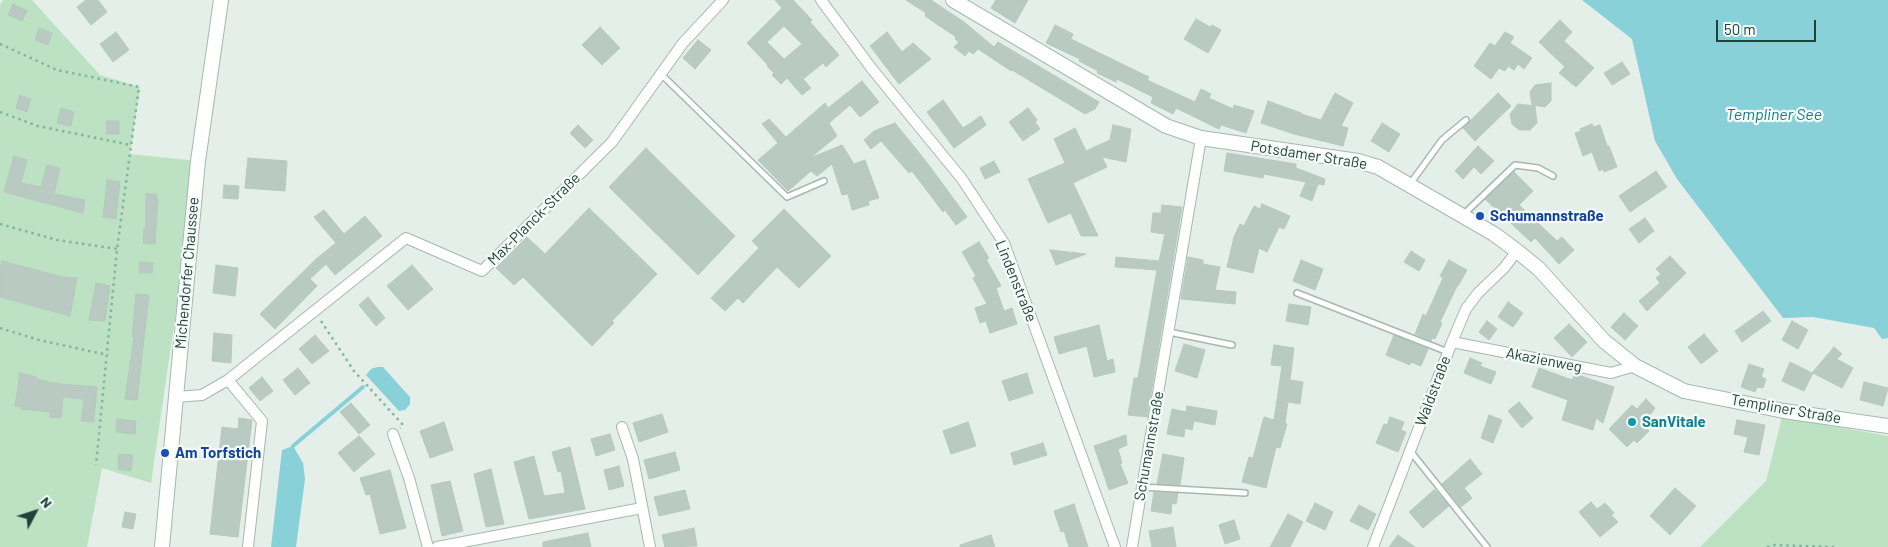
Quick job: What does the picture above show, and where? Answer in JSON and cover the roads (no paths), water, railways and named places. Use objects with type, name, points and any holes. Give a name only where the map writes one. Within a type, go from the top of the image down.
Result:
[{"type":"street","name":"Michendorfer Chaussee","points":[[162,547],[198,161],[221,0]]},
{"type":"street","name":"Max-Planck-Straße","points":[[176,397],[202,395],[228,380],[406,238],[482,271],[612,142],[683,43],[723,0]]},
{"type":"street","name":"Lindenstraße","points":[[821,0],[872,69],[962,179],[1004,243],[1114,547]]},
{"type":"street","name":"Potsdamer Straße","points":[[953,0],[1166,126],[1201,138],[1358,161],[1378,167],[1494,234],[1539,270],[1604,341],[1635,366],[1684,390]]},
{"type":"street","name":"Schumannstraße","points":[[1132,547],[1201,138]]},
{"type":"street","name":"Waldstraße","points":[[1373,547],[1466,309],[1478,293],[1504,268],[1517,251]]},
{"type":"street","name":"Akazienweg","points":[[1450,347],[1611,373],[1635,366]]},
{"type":"street","points":[[228,380],[262,421],[248,547]]},
{"type":"street","name":"Templiner Straße","points":[[1684,390],[1784,411],[1888,426]]},
{"type":"street","points":[[622,427],[633,459],[650,547]]},
{"type":"street","points":[[393,434],[409,478],[428,547]]},
{"type":"street","points":[[436,547],[642,508]]},
{"type":"lane","points":[[661,73],[787,197],[824,181]]},
{"type":"lane","points":[[1409,185],[1442,140],[1466,120]]},
{"type":"lane","points":[[1462,216],[1515,165],[1538,168],[1553,176]]},
{"type":"lane","points":[[1297,293],[1450,347]]},
{"type":"lane","points":[[1168,332],[1232,345]]},
{"type":"lane","points":[[1410,452],[1487,547]]},
{"type":"lane","points":[[1142,487],[1245,493]]},
{"type":"water","name":"Templiner See","points":[[1582,0],[1888,0],[1888,338],[1882,339],[1874,328],[1813,317],[1783,318],[1677,179],[1655,141],[1632,39]]},
{"type":"water","points":[[383,367],[410,397],[410,404],[405,410],[399,411],[366,375],[371,369]]},
{"type":"water","points":[[293,446],[303,463],[305,479],[296,547],[271,547],[282,450]]},
{"type":"waterway","points":[[293,446],[363,387]]},
{"type":"place","name":"Schumannstraße","points":[[1480,216]]},
{"type":"place","name":"SanVitale","points":[[1632,422]]},
{"type":"place","name":"Am Torfstich","points":[[165,453]]}]
